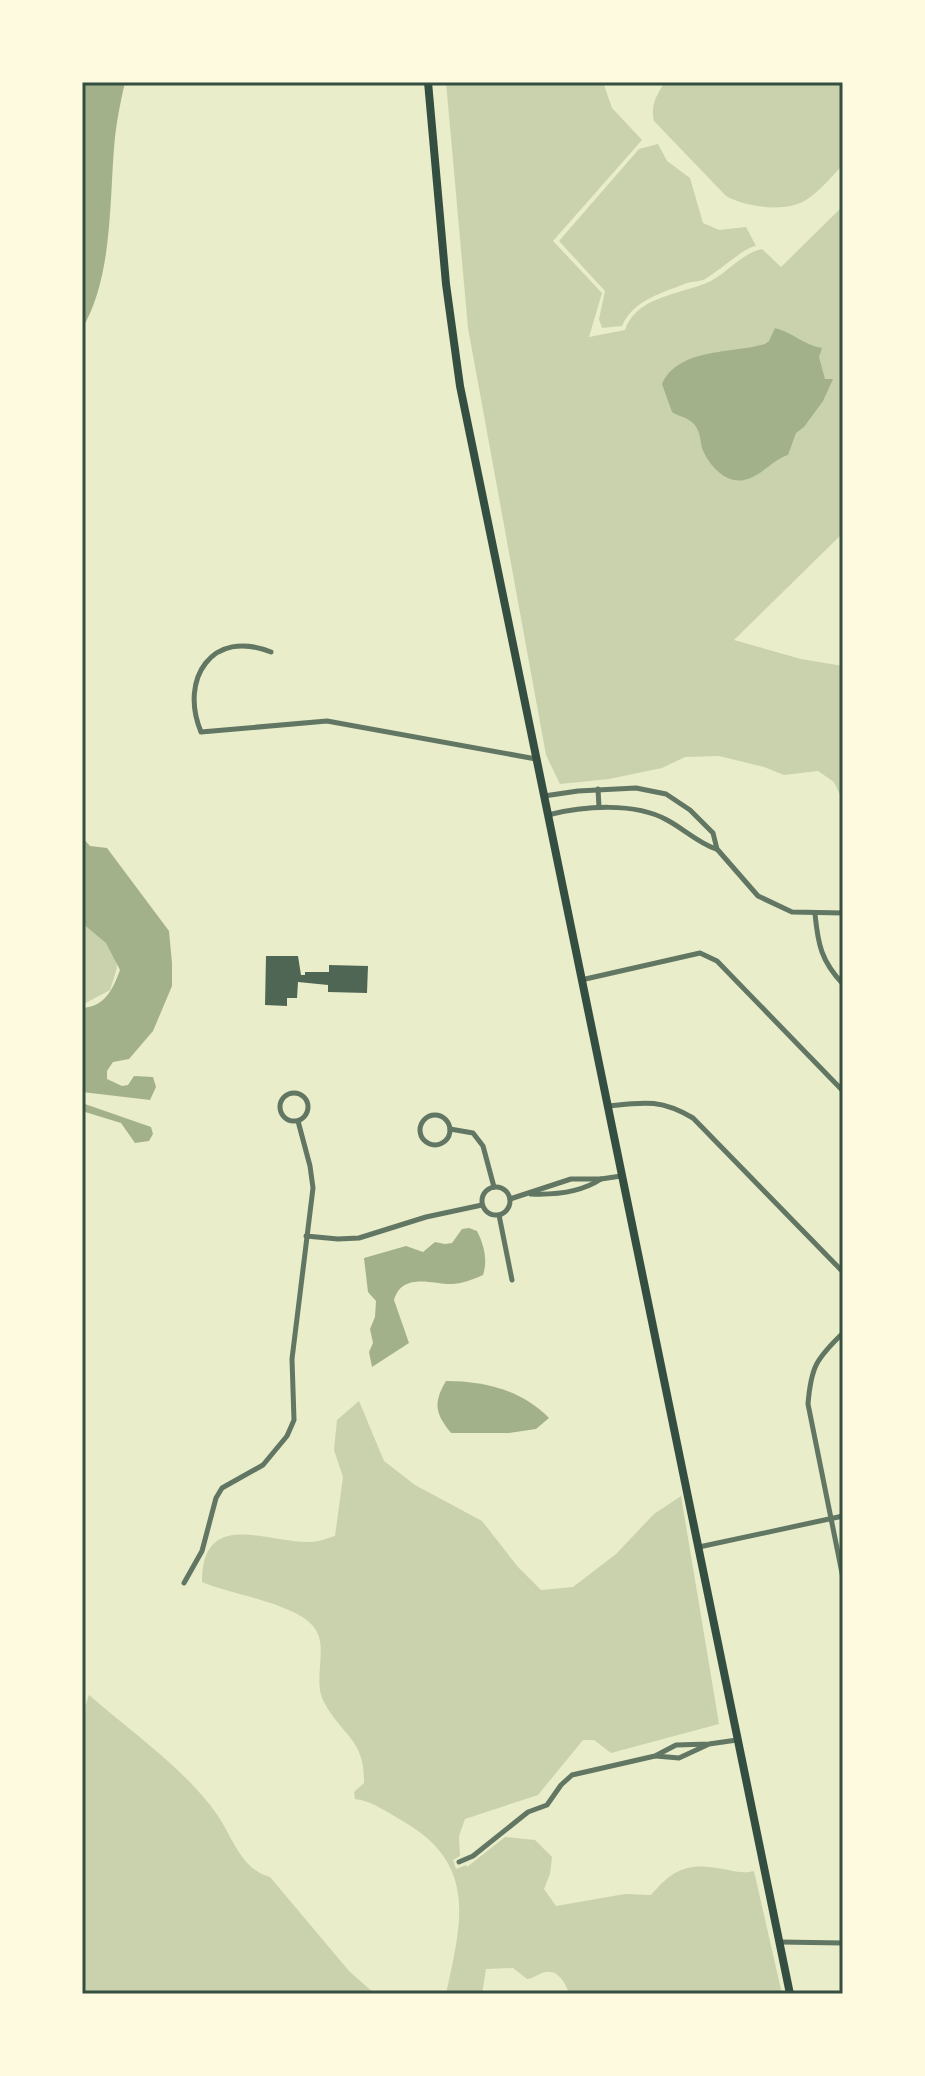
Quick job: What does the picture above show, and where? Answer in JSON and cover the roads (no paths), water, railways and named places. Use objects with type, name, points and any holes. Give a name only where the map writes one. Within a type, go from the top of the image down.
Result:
[{"type":"main road","points":[[428,82],[446,282],[460,386],[790,1994]]},
{"type":"street","points":[[271,652],[258,646],[219,650],[204,663],[195,681],[195,718],[201,732],[327,721],[536,759]]},
{"type":"street","points":[[544,796],[636,788],[666,794],[690,810],[713,833],[717,849],[758,896],[792,912],[843,913]]},
{"type":"street","points":[[598,789],[599,807]]},
{"type":"street","points":[[548,815],[599,807],[641,812],[663,818],[703,845],[717,849]]},
{"type":"street","points":[[815,914],[818,946],[829,970],[843,984]]},
{"type":"street","points":[[581,980],[700,953],[708,955],[843,1091]]},
{"type":"street","points":[[290,1093],[299,1094],[308,1103],[308,1112],[298,1121],[284,1119],[279,1110],[281,1101],[290,1093]]},
{"type":"street","points":[[608,1106],[649,1101],[673,1106],[693,1118],[843,1272]]},
{"type":"street","points":[[438,1115],[446,1120],[450,1129],[445,1141],[434,1144],[425,1141],[420,1128],[428,1117],[438,1115]]},
{"type":"street","points":[[184,1583],[202,1551],[216,1498],[222,1488],[263,1465],[287,1436],[294,1420],[292,1359],[313,1188],[298,1121]]},
{"type":"street","points":[[450,1129],[473,1133],[483,1146],[494,1187]]},
{"type":"street","points":[[510,1199],[559,1182],[622,1175]]},
{"type":"street","points":[[581,1178],[584,1188]]},
{"type":"street","points":[[530,1194],[562,1193],[584,1188],[601,1179]]},
{"type":"street","points":[[559,1182],[562,1193]]},
{"type":"street","points":[[494,1187],[503,1188],[510,1199],[508,1208],[499,1215],[487,1213],[482,1205],[484,1193],[494,1187]]},
{"type":"street","points":[[306,1236],[359,1238],[426,1217],[482,1205]]},
{"type":"street","points":[[499,1215],[512,1280]]},
{"type":"street","points":[[843,1333],[822,1354],[810,1375],[808,1404],[843,1578]]},
{"type":"street","points":[[698,1547],[843,1516]]},
{"type":"street","points":[[459,1862],[473,1856],[528,1812],[547,1805],[572,1775],[655,1756],[676,1745],[737,1740]]},
{"type":"street","points":[[655,1756],[679,1758],[709,1744]]},
{"type":"street","points":[[779,1942],[843,1943]]}]
